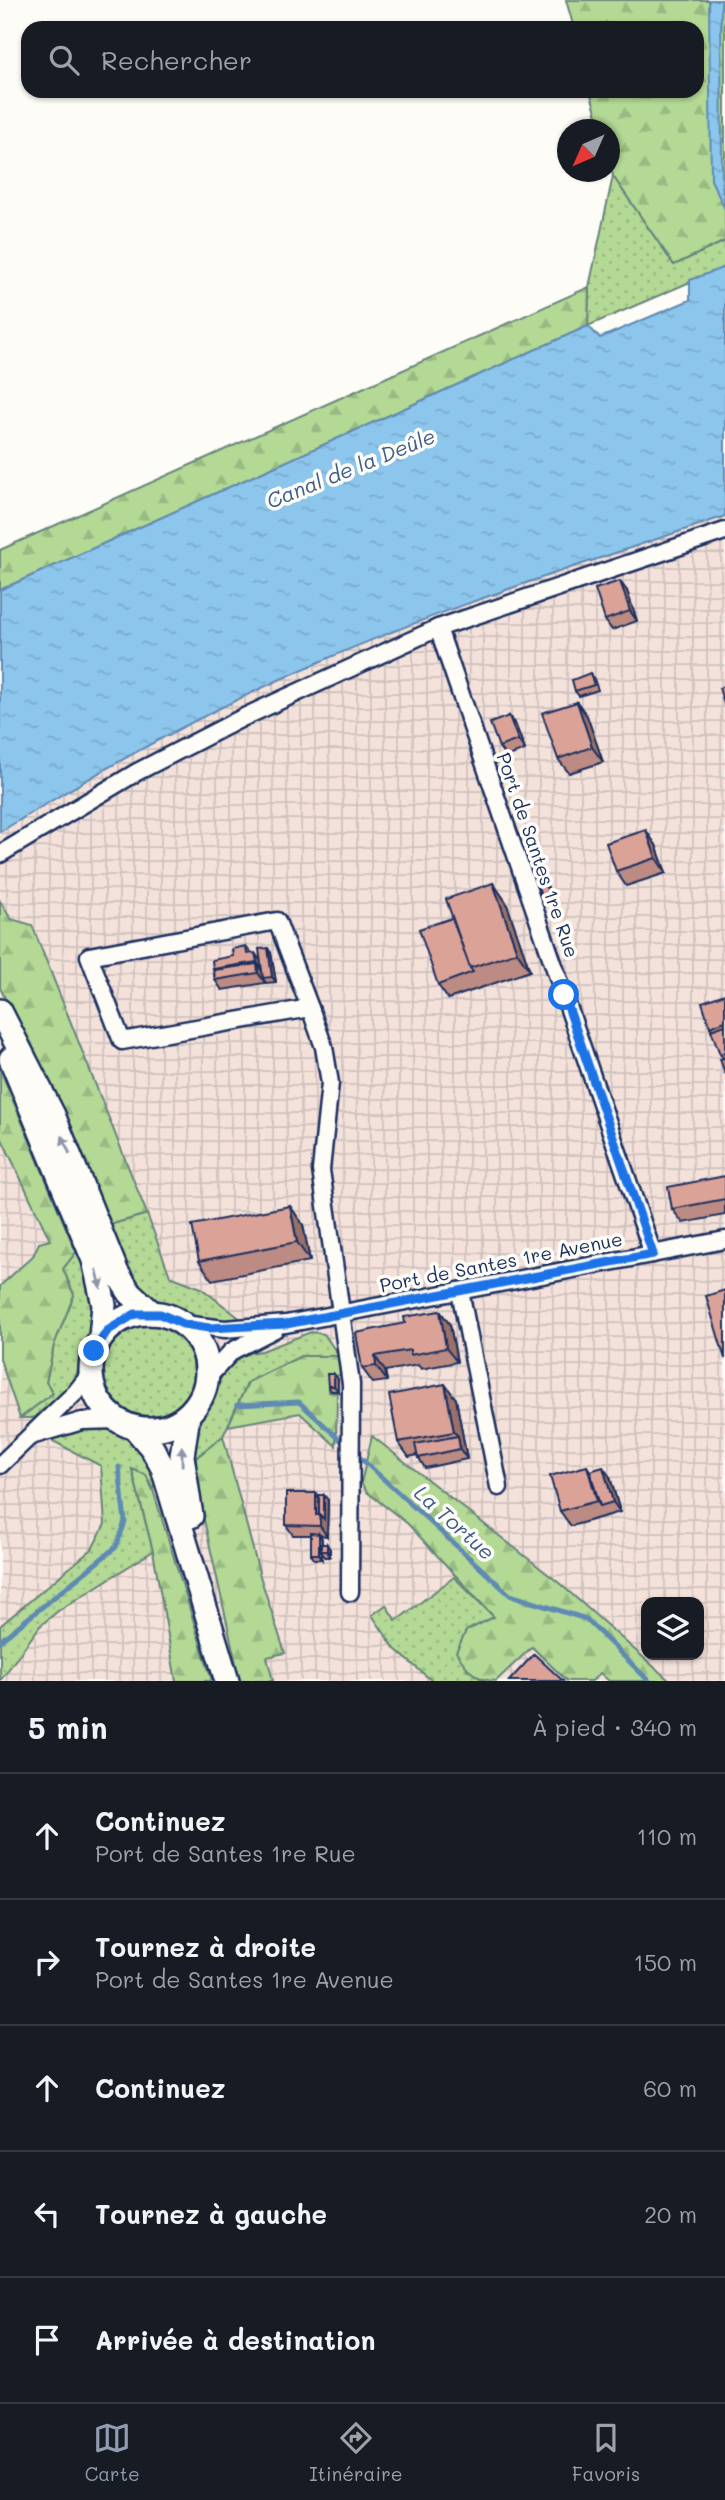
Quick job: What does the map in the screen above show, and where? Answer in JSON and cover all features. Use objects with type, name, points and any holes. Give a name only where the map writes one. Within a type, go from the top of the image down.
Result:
[{"type":"main road","points":[[0,1011],[53,1115],[121,1280],[135,1299],[152,1313],[183,1324],[202,1348],[207,1378],[201,1398],[188,1415],[182,1440],[183,1477],[217,1643]]},
{"type":"main road","points":[[0,1034],[94,1260],[104,1305],[101,1337],[94,1351],[90,1373],[98,1400],[152,1448],[163,1468],[228,1681]]},
{"type":"main road","points":[[101,1337],[127,1317],[152,1313]]},
{"type":"main road","points":[[126,1424],[163,1428],[188,1415]]},
{"type":"street","points":[[0,854],[137,772],[242,718],[438,628],[725,531]]},
{"type":"street","name":"Port de Santes 1re Rue","points":[[438,628],[653,1254]]},
{"type":"street","points":[[310,1008],[122,1041],[89,956],[277,921],[310,1008],[330,1074],[330,1098],[321,1170],[350,1370],[350,1592]]},
{"type":"street","name":"Port de Santes 1re Avenue","points":[[286,1324],[725,1240]]},
{"type":"street","points":[[460,1291],[499,1487]]},
{"type":"street","points":[[183,1324],[225,1329],[286,1324]]},
{"type":"street","points":[[207,1378],[232,1351],[286,1324]]},
{"type":"street","points":[[2,1460],[76,1392],[90,1373]]},
{"type":"street","points":[[18,1446],[54,1427],[94,1420],[126,1424]]},
{"type":"shaded area","points":[[725,468],[725,1681],[0,1681],[0,826],[348,622]]},
{"type":"green space","points":[[566,0],[725,0],[725,241],[674,265],[617,182],[620,182],[620,119],[598,119],[592,98],[704,98],[704,21],[572,21]]},
{"type":"green space","points":[[612,182],[617,182],[674,265],[725,241],[725,267],[588,326],[589,287]]},
{"type":"green space","points":[[589,287],[588,326],[0,590],[0,550]]},
{"type":"green space","points":[[0,901],[11,919],[32,925],[147,1214],[109,1225],[65,1116],[0,988]]},
{"type":"green space","points":[[0,1069],[76,1252],[63,1269],[74,1295],[54,1345],[46,1382],[53,1393],[20,1418],[0,1359],[0,1286],[33,1256],[39,1243],[50,1240],[0,1135]]},
{"type":"green space","points":[[147,1214],[170,1276],[201,1288],[242,1320],[197,1321],[141,1294],[128,1272],[109,1225]]},
{"type":"green space","points":[[76,1252],[82,1256],[91,1279],[94,1332],[82,1354],[74,1384],[33,1418],[20,1418],[53,1393],[46,1382],[54,1345],[74,1295],[63,1269]]},
{"type":"green space","points":[[149,1323],[167,1327],[183,1337],[193,1353],[197,1371],[193,1389],[183,1405],[167,1415],[149,1419],[131,1415],[115,1405],[105,1389],[101,1371],[105,1353],[115,1337],[131,1327]]},
{"type":"green space","points":[[311,1332],[324,1334],[339,1356],[301,1356],[248,1382],[223,1436],[191,1462],[198,1418],[229,1364],[243,1354],[262,1351]]},
{"type":"green space","points":[[301,1356],[339,1356],[340,1375],[329,1378],[329,1392],[337,1393],[336,1446],[300,1413],[228,1426],[248,1382]]},
{"type":"green space","points":[[96,1427],[127,1437],[157,1477],[153,1490],[146,1475],[132,1470],[153,1551],[58,1611],[40,1626],[0,1681],[0,1626],[92,1549],[105,1524],[101,1466],[51,1440]]},
{"type":"green space","points":[[223,1436],[260,1576],[285,1653],[267,1657],[273,1681],[240,1681],[191,1462]]},
{"type":"green space","points":[[372,1436],[558,1582],[641,1655],[641,1660],[646,1660],[670,1681],[609,1681],[600,1673],[592,1681],[567,1681],[532,1647],[496,1681],[477,1676],[456,1652],[466,1631],[494,1617],[408,1524],[367,1492],[361,1483]]},
{"type":"green space","points":[[132,1469],[146,1475],[153,1490],[212,1681],[176,1681],[153,1551]]},
{"type":"green space","points":[[454,1577],[494,1617],[466,1631],[467,1669],[484,1681],[432,1681],[395,1649],[372,1615],[386,1605],[396,1621]]},
{"type":"water","points":[[709,0],[721,0],[722,184],[725,209],[711,180]]},
{"type":"water","name":"Canal de la Deûle","points":[[725,267],[725,516],[468,603],[317,663],[236,700],[155,742],[0,832],[0,590],[588,326],[600,338],[690,300],[690,280]]},
{"type":"building","points":[[620,581],[630,611],[605,620],[595,589]]},
{"type":"building","points":[[590,673],[594,685],[575,691],[572,680]]},
{"type":"building","points":[[725,686],[725,707],[719,688]]},
{"type":"building","points":[[577,702],[592,747],[558,759],[542,713]]},
{"type":"building","points":[[509,716],[518,740],[499,747],[490,723]]},
{"type":"building","points":[[646,830],[656,858],[616,871],[606,843]]},
{"type":"building","points":[[543,878],[548,893],[541,896],[536,881]]},
{"type":"building","points":[[493,883],[517,952],[470,968],[446,899]]},
{"type":"building","points":[[452,918],[473,972],[438,985],[419,929]]},
{"type":"building","points":[[246,946],[247,954],[255,953],[257,962],[213,969],[212,960],[233,956],[232,949]]},
{"type":"building","points":[[268,948],[272,977],[263,978],[259,949]]},
{"type":"building","points":[[257,964],[258,973],[215,980],[214,970]]},
{"type":"building","points":[[725,994],[725,1021],[710,1027],[702,1002]]},
{"type":"building","points":[[725,1025],[725,1052],[720,1054],[711,1030]]},
{"type":"building","points":[[725,1058],[725,1074],[720,1059]]},
{"type":"building","points":[[725,1176],[725,1199],[672,1209],[668,1187]]},
{"type":"building","points":[[290,1206],[297,1242],[199,1261],[192,1225]]},
{"type":"building","points":[[725,1290],[725,1359],[706,1296]]},
{"type":"building","points":[[440,1311],[446,1348],[410,1355],[410,1350],[375,1356],[376,1366],[362,1368],[356,1333],[405,1323],[404,1317]]},
{"type":"building","points":[[327,1374],[334,1374],[334,1386],[328,1386]]},
{"type":"building","points":[[445,1384],[454,1432],[398,1442],[389,1395]]},
{"type":"building","points":[[458,1436],[460,1449],[418,1458],[415,1444]]},
{"type":"building","points":[[587,1466],[597,1501],[560,1511],[550,1476]]},
{"type":"building","points":[[603,1467],[613,1502],[600,1506],[590,1471]]},
{"type":"building","points":[[286,1493],[316,1493],[316,1515],[320,1515],[320,1526],[286,1525]]},
{"type":"building","points":[[317,1495],[324,1495],[324,1519],[319,1515]]},
{"type":"building","points":[[311,1533],[319,1534],[319,1554],[311,1554]]},
{"type":"building","points":[[321,1544],[327,1544],[327,1551],[321,1551]]},
{"type":"building","points":[[534,1654],[563,1681],[509,1681]]},
{"type":"waterway","name":"La Tortue","points":[[237,1405],[299,1402],[347,1446]]},
{"type":"waterway","name":"La Tortue","points":[[355,1453],[510,1595],[586,1619],[649,1681]]},
{"type":"waterway","name":"La Tortue","points":[[0,1641],[116,1547],[125,1522],[119,1467]]},
{"type":"route","points":[[94,1351],[101,1337],[113,1325],[135,1314],[160,1314],[183,1324],[209,1328],[286,1324],[653,1254],[564,995]]}]
